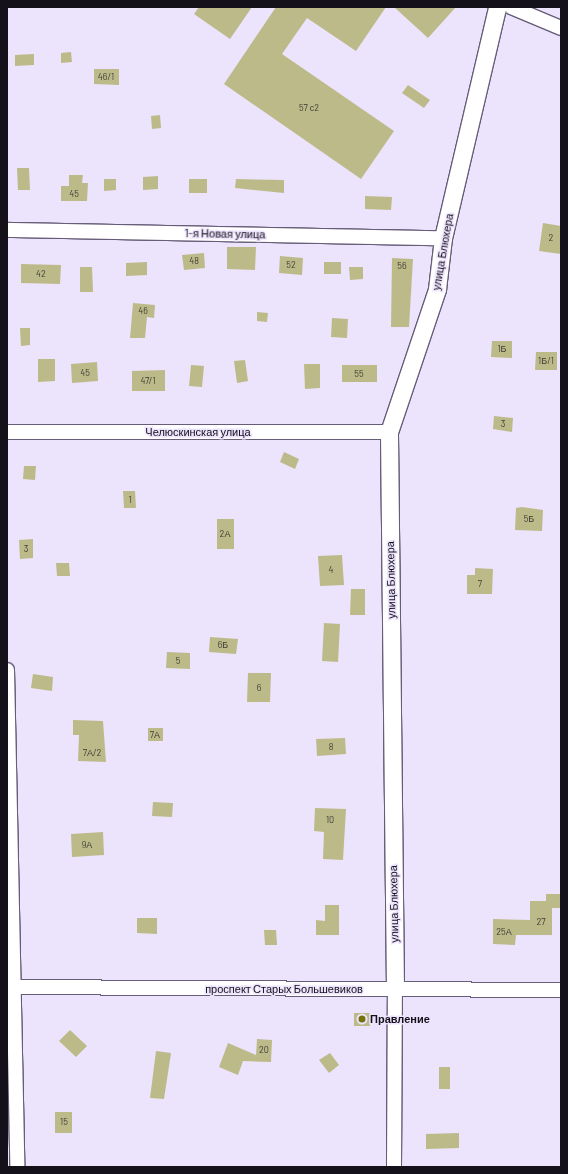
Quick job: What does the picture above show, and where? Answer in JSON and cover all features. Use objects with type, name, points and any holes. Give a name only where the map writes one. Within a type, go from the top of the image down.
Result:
[{"type":"street","name":"улица Блюхера","points":[[394,1167],[395,989],[390,432],[438,289],[443,238],[498,7]]},
{"type":"street","points":[[511,7],[561,28]]},
{"type":"street","name":"1-я Новая улица","points":[[7,230],[443,238]]},
{"type":"street","name":"Челюскинская улица","points":[[7,432],[390,432]]},
{"type":"street","points":[[7,670],[11,987],[17,1167]]},
{"type":"street","name":"проспект Старых Большевиков","points":[[11,987],[561,990]]},
{"type":"building","points":[[199,7],[252,7],[230,39],[194,14]]},
{"type":"building","points":[[276,7],[386,7],[356,51],[307,18],[282,54],[394,131],[361,179],[224,84]]},
{"type":"building","points":[[394,7],[456,7],[428,38]]},
{"type":"building","points":[[71,52],[72,62],[61,63],[61,53]]},
{"type":"building","points":[[34,54],[34,65],[15,66],[15,55]]},
{"type":"building","points":[[94,69],[119,69],[119,85],[94,84]]},
{"type":"building","points":[[408,85],[430,100],[424,108],[402,93]]},
{"type":"building","points":[[160,115],[161,128],[152,129],[151,116]]},
{"type":"building","points":[[17,168],[29,168],[30,190],[18,190]]},
{"type":"building","points":[[69,175],[83,175],[82,183],[88,183],[87,201],[61,201],[61,186],[69,186]]},
{"type":"building","points":[[158,176],[158,189],[143,190],[143,177]]},
{"type":"building","points":[[104,179],[116,179],[116,190],[104,191]]},
{"type":"building","points":[[189,179],[207,179],[207,193],[189,193]]},
{"type":"building","points":[[236,179],[284,180],[284,193],[235,188]]},
{"type":"building","points":[[365,196],[392,197],[391,210],[365,209]]},
{"type":"building","points":[[543,223],[561,226],[561,254],[539,251]]},
{"type":"building","points":[[227,247],[256,247],[255,270],[227,269]]},
{"type":"building","points":[[204,253],[205,268],[184,270],[182,255]]},
{"type":"building","points":[[280,256],[303,258],[302,275],[279,273]]},
{"type":"building","points":[[392,258],[413,259],[409,327],[391,327]]},
{"type":"building","points":[[147,262],[147,275],[126,276],[126,263]]},
{"type":"building","points":[[324,262],[341,262],[341,274],[324,274]]},
{"type":"building","points":[[21,264],[61,265],[60,284],[21,283]]},
{"type":"building","points":[[80,267],[92,267],[93,292],[80,292]]},
{"type":"building","points":[[349,267],[363,267],[363,279],[350,280]]},
{"type":"building","points":[[133,303],[155,305],[154,318],[147,317],[145,338],[130,338]]},
{"type":"building","points":[[257,312],[268,313],[267,322],[257,321]]},
{"type":"building","points":[[332,318],[348,319],[347,338],[331,337]]},
{"type":"building","points":[[20,328],[30,328],[30,345],[21,346]]},
{"type":"building","points":[[492,341],[512,341],[512,358],[491,357]]},
{"type":"building","points":[[536,352],[557,352],[557,370],[535,370]]},
{"type":"building","points":[[38,359],[55,359],[55,381],[38,382]]},
{"type":"building","points":[[245,360],[248,381],[237,383],[234,361]]},
{"type":"building","points":[[97,362],[98,381],[72,383],[71,364]]},
{"type":"building","points":[[304,364],[320,364],[320,388],[305,389]]},
{"type":"building","points":[[191,365],[204,366],[202,387],[189,386]]},
{"type":"building","points":[[342,365],[377,365],[377,382],[342,382]]},
{"type":"building","points":[[165,370],[165,391],[132,391],[132,371]]},
{"type":"building","points":[[494,416],[513,418],[512,432],[493,429]]},
{"type":"building","points":[[284,452],[299,459],[295,469],[280,462]]},
{"type":"building","points":[[24,466],[36,466],[35,480],[23,479]]},
{"type":"building","points":[[123,491],[135,491],[136,508],[124,508]]},
{"type":"building","points":[[522,507],[543,510],[542,531],[515,530],[516,508]]},
{"type":"building","points":[[217,519],[234,519],[234,549],[217,549]]},
{"type":"building","points":[[33,539],[33,558],[20,559],[19,540]]},
{"type":"building","points":[[342,555],[344,585],[320,586],[318,556]]},
{"type":"building","points":[[56,563],[69,563],[70,576],[57,576]]},
{"type":"building","points":[[475,568],[493,569],[492,594],[467,594],[467,575],[475,575]]},
{"type":"building","points":[[351,589],[365,589],[365,615],[350,615]]},
{"type":"building","points":[[324,623],[340,624],[338,662],[322,661]]},
{"type":"building","points":[[210,637],[238,639],[236,654],[209,652]]},
{"type":"building","points":[[167,652],[190,653],[190,669],[166,668]]},
{"type":"building","points":[[248,673],[271,673],[270,702],[247,702]]},
{"type":"building","points":[[33,674],[53,677],[52,691],[31,688]]},
{"type":"building","points":[[73,720],[103,721],[106,762],[78,761],[79,735],[73,735]]},
{"type":"building","points":[[148,728],[163,728],[163,741],[148,741]]},
{"type":"building","points":[[345,738],[346,754],[317,756],[316,739]]},
{"type":"building","points":[[153,802],[173,803],[172,817],[152,816]]},
{"type":"building","points":[[315,808],[346,809],[343,860],[323,859],[324,832],[314,831]]},
{"type":"building","points":[[103,832],[104,855],[72,857],[71,834]]},
{"type":"building","points":[[546,894],[561,894],[561,908],[552,908],[552,935],[516,935],[515,945],[493,944],[493,919],[530,920],[530,901],[546,901]]},
{"type":"building","points":[[325,905],[339,905],[339,935],[316,935],[316,920],[325,921]]},
{"type":"building","points":[[137,918],[157,918],[157,934],[137,933]]},
{"type":"building","points":[[264,930],[276,930],[277,945],[265,945]]},
{"type":"building","name":"Правление","points":[[354,1013],[370,1013],[370,1026],[354,1026]]},
{"type":"building","points":[[70,1030],[87,1046],[76,1057],[59,1041]]},
{"type":"building","points":[[257,1039],[272,1040],[271,1062],[243,1061],[238,1075],[219,1067],[228,1043],[256,1055]]},
{"type":"building","points":[[156,1051],[171,1053],[164,1099],[150,1098]]},
{"type":"building","points":[[330,1053],[339,1065],[329,1073],[319,1060]]},
{"type":"building","points":[[439,1067],[450,1067],[450,1089],[439,1089]]},
{"type":"building","points":[[55,1112],[72,1112],[72,1133],[55,1133]]},
{"type":"building","points":[[459,1133],[459,1148],[426,1149],[426,1134]]},
{"type":"place","name":"Правление","points":[[362,1019]]}]
